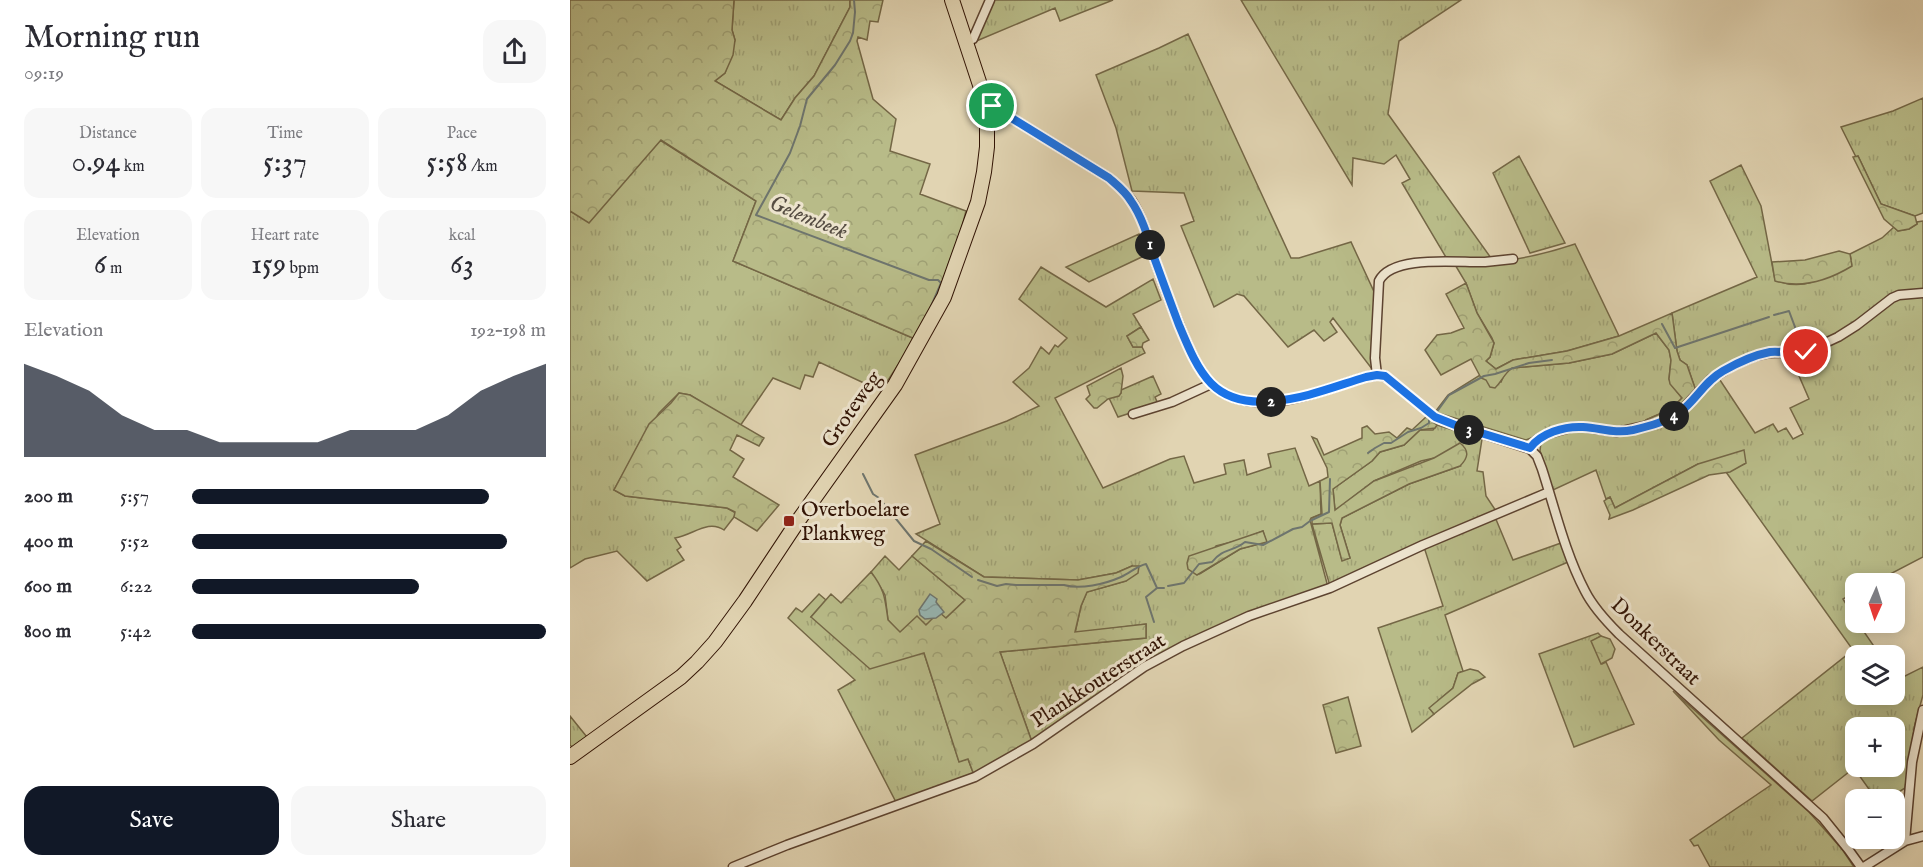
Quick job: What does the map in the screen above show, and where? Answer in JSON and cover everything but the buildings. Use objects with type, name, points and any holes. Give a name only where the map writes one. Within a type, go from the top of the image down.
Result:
[{"type":"main road","name":"Groteweg","points":[[570,757],[681,677],[715,642],[895,385],[944,297],[978,202],[987,147],[986,105],[952,0]]},
{"type":"street","points":[[966,41],[973,39],[990,0]]},
{"type":"street","points":[[986,105],[992,106],[1109,178],[1131,200],[1146,232],[1166,293],[1200,372],[1210,384],[1237,399],[1271,402],[1294,398],[1377,375],[1385,376],[1420,406],[1445,422],[1530,448],[1538,439],[1573,427],[1617,432],[1662,422],[1681,411],[1711,379],[1732,366],[1769,352],[1806,352],[1838,337],[1892,298],[1899,295],[1923,293]]},
{"type":"street","points":[[1377,375],[1379,281],[1385,272],[1406,265],[1513,259]]},
{"type":"street","points":[[1133,414],[1172,402],[1210,384]]},
{"type":"street","name":"Donkerstraat","points":[[1530,448],[1537,456],[1574,567],[1585,590],[1602,616],[1619,634],[1823,818],[1862,867]]},
{"type":"street","name":"Plankkouterstraat","points":[[733,867],[975,777],[1033,744],[1144,668],[1183,646],[1249,616],[1330,588],[1423,545],[1549,492]]},
{"type":"street","points":[[1923,710],[1912,762],[1905,842],[1923,836]]},
{"type":"street","points":[[1862,867],[1893,849]]},
{"type":"green space","points":[[570,0],[734,0],[733,55],[725,73],[715,81],[781,120],[795,98],[814,76],[850,7],[850,0],[883,0],[878,22],[870,21],[867,40],[858,37],[857,41],[873,99],[896,119],[890,151],[930,164],[920,194],[966,211],[936,299],[915,339],[733,261],[756,201],[661,140],[589,223],[570,211]]},
{"type":"green space","points":[[734,0],[850,0],[850,7],[814,76],[795,98],[781,120],[715,81],[725,73],[735,40],[732,30]]},
{"type":"green space","points":[[992,0],[1113,0],[1060,21],[1055,8],[974,42]]},
{"type":"green space","points":[[1241,0],[1461,0],[1399,41],[1388,114],[1491,258],[1447,259],[1402,183],[1410,179],[1396,155],[1384,164],[1353,158],[1352,185]]},
{"type":"green space","points":[[1188,34],[1291,258],[1299,258],[1351,242],[1376,296],[1372,369],[1333,318],[1330,322],[1337,332],[1324,341],[1314,330],[1288,347],[1244,296],[1237,294],[1214,307],[1181,226],[1194,221],[1184,193],[1132,191],[1116,128],[1096,75]]},
{"type":"green space","points":[[1923,98],[1923,213],[1915,216],[1881,204],[1841,127],[1893,111]]},
{"type":"green space","points":[[660,140],[756,201],[733,261],[915,339],[881,391],[819,362],[813,377],[805,375],[800,389],[773,378],[740,426],[690,395],[679,393],[659,413],[614,490],[625,496],[727,508],[736,513],[724,530],[712,526],[675,538],[681,547],[677,550],[684,560],[647,581],[617,551],[585,559],[570,568],[570,211],[589,222]]},
{"type":"green space","points":[[1519,156],[1565,243],[1530,253],[1493,173]]},
{"type":"green space","points":[[1858,156],[1881,204],[1915,216],[1917,224],[1909,229],[1898,231],[1884,219],[1853,157]]},
{"type":"green space","points":[[1741,165],[1761,206],[1775,280],[1794,284],[1812,282],[1851,259],[1850,254],[1882,238],[1894,227],[1898,231],[1909,229],[1917,222],[1923,221],[1923,289],[1891,295],[1846,328],[1803,350],[1759,352],[1696,391],[1687,365],[1680,360],[1677,351],[1672,313],[1757,277],[1710,181]]},
{"type":"green space","points":[[1139,234],[1146,255],[1089,282],[1066,267]]},
{"type":"green space","points":[[1575,244],[1619,336],[1567,351],[1513,360],[1496,369],[1486,361],[1490,357],[1494,343],[1454,263],[1515,259]]},
{"type":"green space","points":[[1839,251],[1850,254],[1852,266],[1815,282],[1795,284],[1775,281],[1772,262],[1805,260]]},
{"type":"green space","points":[[1041,267],[1106,307],[1153,279],[1161,300],[1133,314],[1141,327],[1127,336],[1133,347],[1142,347],[1145,353],[1055,398],[1103,488],[1170,459],[1184,456],[1194,483],[1226,474],[1224,464],[1244,460],[1247,475],[1271,467],[1268,454],[1295,448],[1309,486],[1320,481],[1321,514],[1310,520],[1328,587],[1207,631],[1032,742],[1000,652],[1146,638],[1146,624],[1075,633],[1081,606],[1087,592],[1126,581],[1132,566],[1116,573],[1078,580],[984,577],[916,534],[940,524],[915,455],[1007,421],[1039,406],[1013,382],[1029,368],[1041,347],[1049,354],[1055,345],[1058,347],[1067,338],[1019,299]],"holes":[[[1263,531],[1266,542],[1240,549],[1201,573],[1216,546]]]},
{"type":"green space","points":[[1466,283],[1477,313],[1494,343],[1490,357],[1486,361],[1496,369],[1513,360],[1567,351],[1619,336],[1672,313],[1677,351],[1680,360],[1687,365],[1696,391],[1687,410],[1676,420],[1642,432],[1642,424],[1646,420],[1671,409],[1682,398],[1670,384],[1669,350],[1656,333],[1612,354],[1569,363],[1512,368],[1495,388],[1490,387],[1486,380],[1481,378],[1471,359],[1441,375],[1425,350],[1437,335],[1464,328],[1446,294]]},
{"type":"green space","points":[[1923,296],[1923,557],[1892,573],[1845,573],[1845,598],[1843,599],[1845,602],[1845,633],[1865,633],[1873,645],[1849,645],[1726,472],[1746,463],[1698,464],[1615,508],[1610,497],[1606,499],[1596,470],[1553,490],[1540,451],[1541,442],[1565,431],[1584,430],[1611,435],[1642,432],[1678,420],[1718,377],[1755,433],[1773,424],[1778,432],[1786,428],[1793,439],[1803,434],[1790,408],[1809,399],[1790,355],[1800,356],[1896,299]]},
{"type":"green space","points":[[1141,327],[1149,340],[1143,343],[1142,347],[1133,347],[1127,336]]},
{"type":"green space","points":[[1656,333],[1669,350],[1671,360],[1669,379],[1682,398],[1671,409],[1642,424],[1619,429],[1562,426],[1526,440],[1435,412],[1448,395],[1480,375],[1501,382],[1505,373],[1512,368],[1569,363],[1612,354]]},
{"type":"green space","points":[[1121,368],[1123,376],[1119,396],[1108,399],[1094,408],[1086,399],[1090,395],[1087,386]]},
{"type":"green space","points":[[1153,376],[1161,394],[1155,397],[1158,404],[1118,417],[1109,398]]},
{"type":"green space","points":[[679,393],[690,395],[764,438],[759,446],[737,435],[730,450],[744,459],[733,477],[779,505],[757,531],[734,517],[735,512],[727,508],[625,496],[614,490],[649,424]]},
{"type":"green space","points":[[1426,417],[1437,425],[1435,428],[1420,430],[1404,445],[1380,452],[1372,461],[1333,489],[1335,510],[1374,481],[1434,458],[1460,443],[1467,452],[1465,460],[1460,466],[1409,484],[1342,518],[1340,525],[1350,558],[1342,561],[1332,523],[1312,524],[1312,518],[1322,514],[1320,481],[1328,477],[1327,468],[1312,437],[1317,439],[1324,455],[1362,438],[1362,428],[1367,426],[1375,434],[1389,432],[1397,438],[1407,428],[1412,430]]},
{"type":"green space","points":[[1437,425],[1482,439],[1477,471],[1483,472],[1486,496],[1496,511],[1330,586],[1312,524],[1332,523],[1342,560],[1350,558],[1340,525],[1342,518],[1409,484],[1460,466],[1434,458],[1421,461],[1374,481],[1335,511],[1333,489],[1372,461],[1380,452],[1404,445],[1420,430],[1433,430]]},
{"type":"green space","points":[[1744,450],[1746,463],[1730,472],[1709,475],[1609,519],[1610,515],[1604,501],[1610,497],[1615,508],[1698,464]]},
{"type":"green space","points":[[1495,517],[1513,560],[1561,543],[1568,562],[1445,615],[1463,671],[1458,673],[1453,688],[1430,708],[1434,714],[1412,732],[1378,628],[1443,606],[1424,547]]},
{"type":"green space","points":[[1263,531],[1267,542],[1240,549],[1197,575],[1188,569],[1189,556]]},
{"type":"green space","points":[[926,541],[984,577],[1078,580],[1139,566],[1138,573],[1126,581],[1087,592],[1075,632],[1146,624],[1146,638],[1000,652],[1032,742],[974,775],[968,759],[959,762],[924,653],[870,669],[811,617],[831,594],[841,603],[871,572],[884,595],[888,620],[900,632],[917,616],[926,625],[939,612],[946,618],[965,600],[912,556]]},
{"type":"green space","points":[[885,556],[899,570],[912,556],[965,600],[946,618],[900,633],[888,620],[885,595],[871,572]]},
{"type":"green space","points":[[819,594],[826,600],[811,617],[924,653],[959,761],[968,759],[974,775],[897,804],[838,690],[855,680],[788,618],[796,608],[802,612]]},
{"type":"green space","points":[[1598,633],[1601,636],[1592,641],[1602,664],[1606,662],[1634,724],[1574,747],[1539,654]]},
{"type":"green space","points":[[1601,636],[1610,639],[1615,649],[1612,658],[1601,664],[1591,641]]},
{"type":"green space","points":[[1845,656],[1845,705],[1905,705],[1905,676],[1923,667],[1923,695],[1915,724],[1903,789],[1869,789],[1860,777],[1905,777],[1905,717],[1845,717],[1845,775],[1812,801],[1742,738]]},
{"type":"green space","points":[[1470,669],[1478,671],[1485,677],[1472,684],[1434,714],[1429,708],[1453,688],[1458,673]]},
{"type":"green space","points":[[1673,691],[1809,812],[1842,849],[1854,867],[1710,867],[1698,845],[1694,846],[1690,840],[1771,785],[1719,740]]},
{"type":"green space","points":[[1348,697],[1361,746],[1336,753],[1323,705]]},
{"type":"green space","points":[[570,716],[587,737],[572,747],[570,745]]},
{"type":"water","points":[[930,594],[937,599],[936,602],[944,612],[936,618],[925,619],[920,615],[919,610]]},
{"type":"waterway","name":"Gelembeek","points":[[854,0],[853,33],[850,41],[835,65],[807,99],[790,153],[756,215],[929,280],[938,280],[941,283],[929,311]]},
{"type":"waterway","name":"Gelembeek","points":[[1774,315],[1789,311],[1799,345]]},
{"type":"waterway","name":"Gelembeek","points":[[1662,324],[1675,348],[1769,317]]},
{"type":"waterway","name":"Gelembeek","points":[[1436,413],[1449,395],[1484,376],[1529,363],[1552,360]]},
{"type":"waterway","name":"Gelembeek","points":[[1368,453],[1384,443],[1391,443],[1408,432],[1421,428],[1429,423],[1429,420]]},
{"type":"waterway","name":"Gelembeek","points":[[863,474],[873,494],[879,498],[914,541],[931,549],[972,577]]},
{"type":"waterway","name":"Gelembeek","points":[[1312,520],[1329,512],[1330,479]]},
{"type":"waterway","name":"Gelembeek","points":[[1168,586],[1184,583],[1199,564],[1212,562],[1220,554],[1245,542],[1263,545],[1310,521]]},
{"type":"waterway","name":"Gelembeek","points":[[978,580],[997,586],[1006,584],[1085,587],[1115,580],[1146,564],[1157,588],[1164,588]]},
{"type":"waterway","points":[[1154,622],[1146,597],[1157,588]]},
{"type":"place","name":"Overboelare Plankweg","points":[[789,521]]},
{"type":"route","points":[[992,106],[1109,178],[1131,200],[1146,232],[1166,293],[1200,372],[1210,384],[1237,399],[1271,402],[1294,398],[1366,377],[1385,376],[1435,417],[1530,448],[1538,439],[1562,429],[1583,427],[1617,432],[1662,422],[1681,411],[1711,379],[1732,366],[1769,352],[1806,352]]}]
